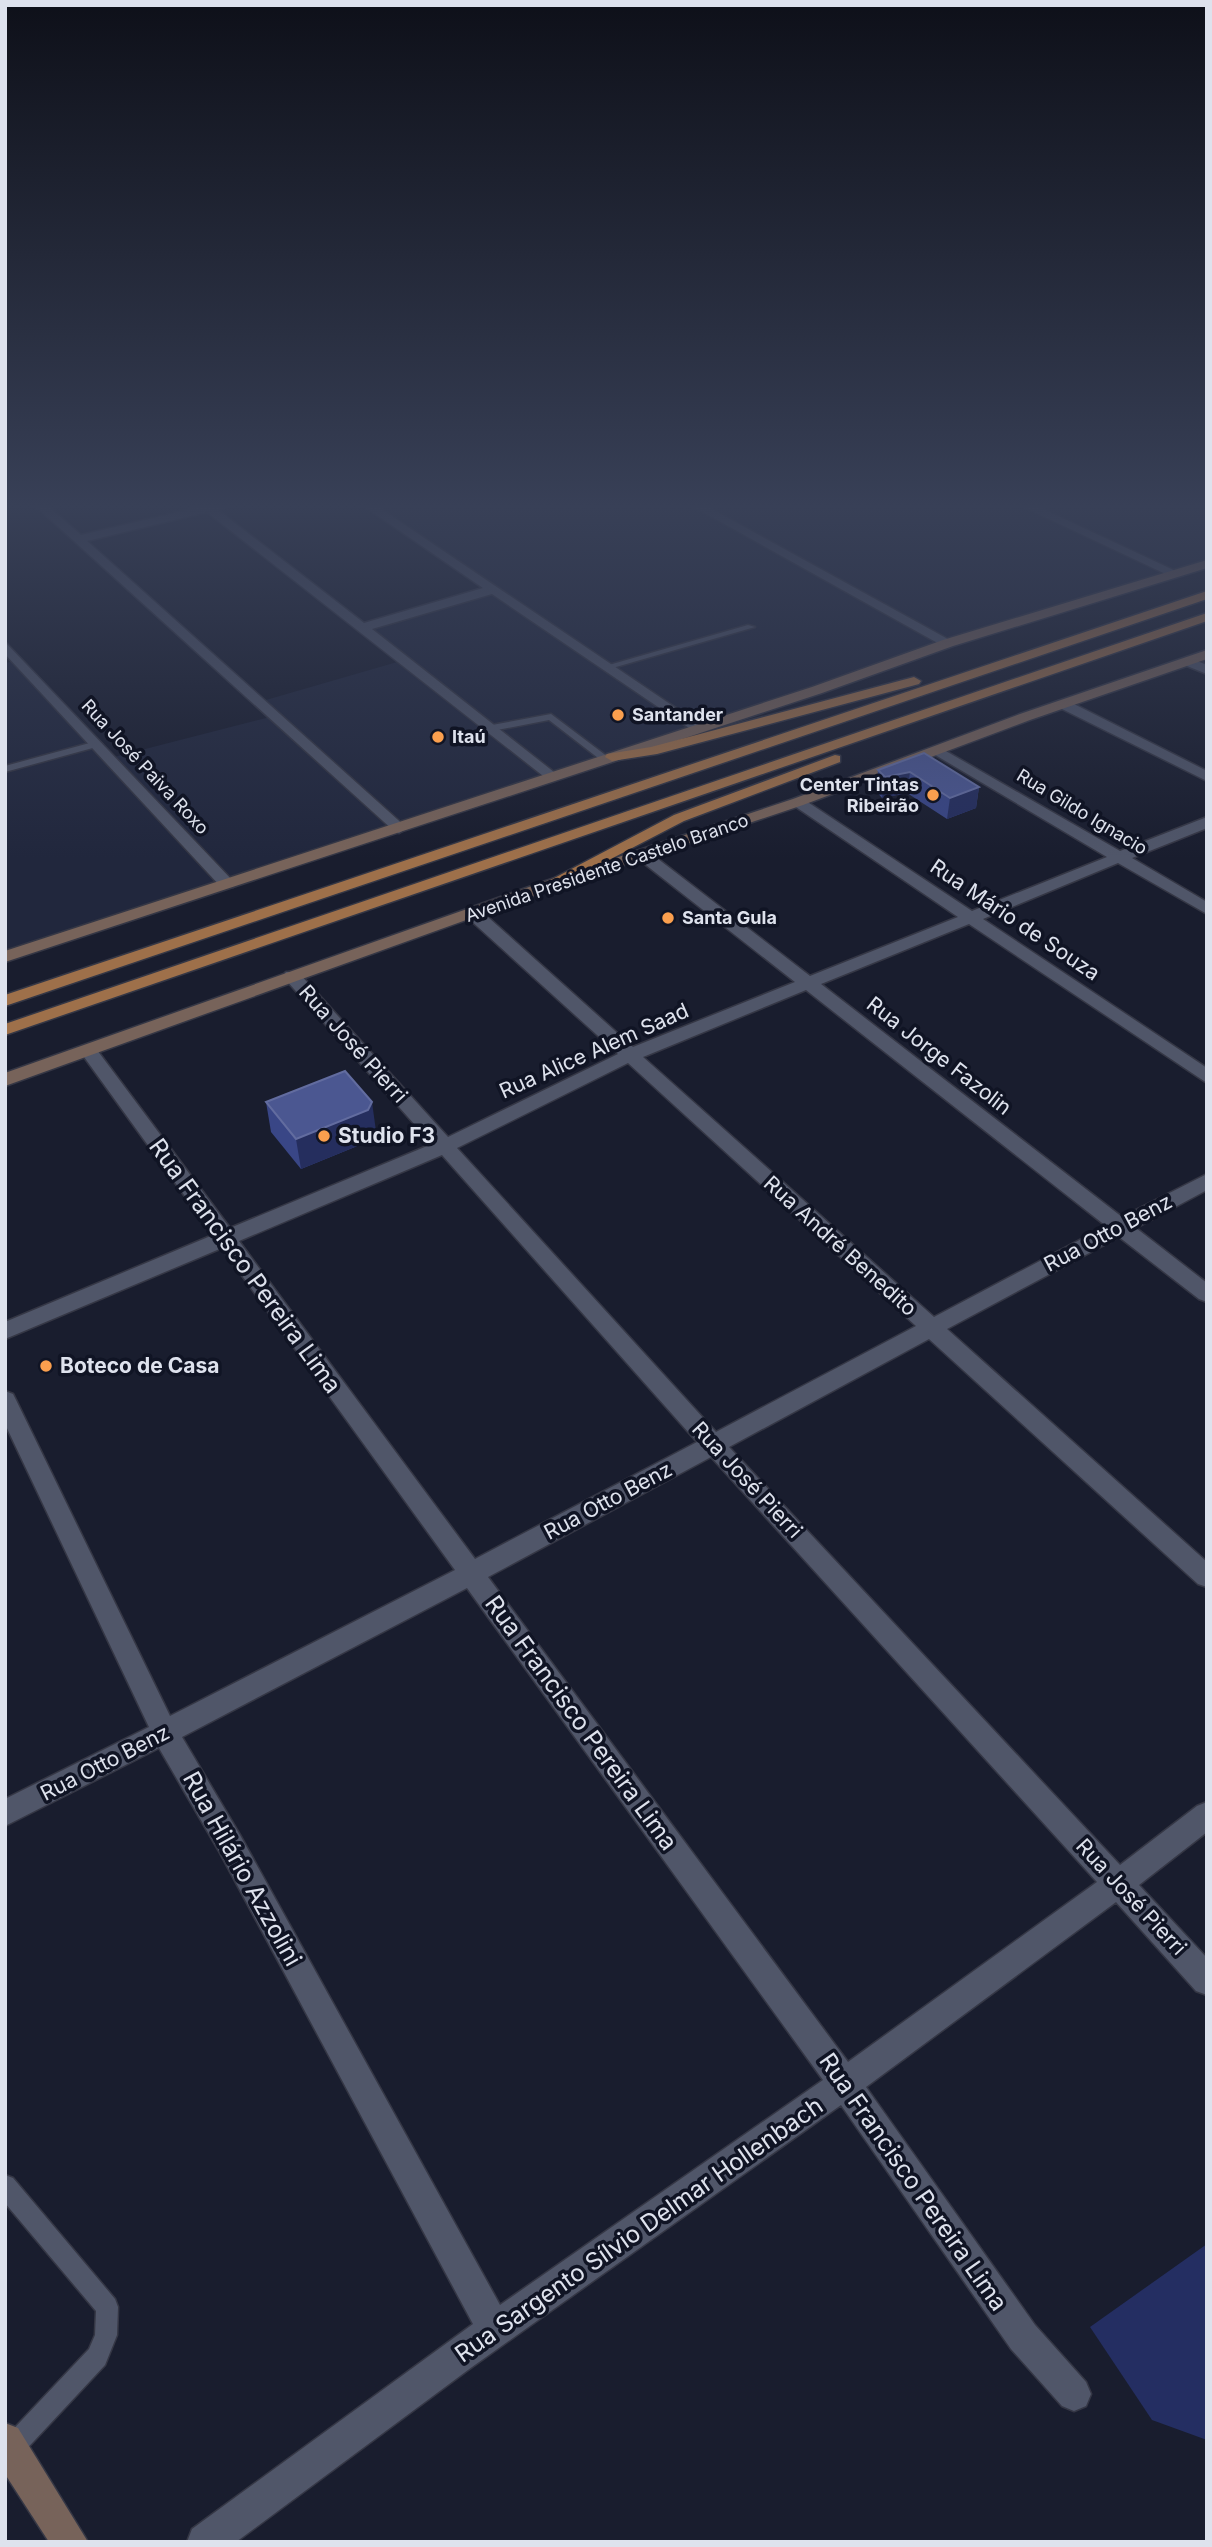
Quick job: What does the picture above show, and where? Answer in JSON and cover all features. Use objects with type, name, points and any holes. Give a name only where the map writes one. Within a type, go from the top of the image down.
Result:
[{"type":"main road","points":[[5,957],[1020,621]]},
{"type":"main road","points":[[5,1001],[1132,621]]},
{"type":"main road","points":[[5,1030],[1196,621]]},
{"type":"main road","name":"Avenida Presidente Castelo Branco","points":[[5,1080],[292,976],[474,914],[549,884],[798,802],[1207,654]]},
{"type":"main road","points":[[609,758],[652,751],[926,678],[1029,656]]},
{"type":"main road","points":[[549,884],[679,818],[954,715],[1084,659]]},
{"type":"main road","points":[[8,2445],[70,2542]]},
{"type":"street","points":[[170,621],[399,828]]},
{"type":"street","points":[[355,621],[552,776]]},
{"type":"street","points":[[364,628],[388,621]]},
{"type":"street","points":[[537,621],[700,729]]},
{"type":"street","points":[[908,621],[948,643]]},
{"type":"street","name":"Rua José Paiva Roxo","points":[[5,646],[228,884]]},
{"type":"street","points":[[1187,661],[1207,670]]},
{"type":"street","points":[[1063,704],[1207,777]]},
{"type":"street","name":"Rua Gildo Ignacio","points":[[937,750],[1207,909]]},
{"type":"street","name":"Rua Mário de Souza","points":[[798,802],[1207,1077]]},
{"type":"street","name":"Rua Alice Alem Saad","points":[[5,1331],[445,1146],[628,1056],[1207,822]]},
{"type":"street","name":"Rua Jorge Fazolin","points":[[643,855],[1207,1294]]},
{"type":"street","name":"Rua André Benedito","points":[[474,914],[1207,1577]]},
{"type":"street","name":"Rua José Pierri","points":[[292,976],[714,1444],[1207,1980]]},
{"type":"street","name":"Rua Francisco Pereira Lima","points":[[88,1051],[846,2085],[1023,2337],[1074,2394]]},
{"type":"street","name":"Rua Otto Benz","points":[[5,1813],[472,1574],[1207,1181]]},
{"type":"street","name":"Rua Hilário Azzolini","points":[[5,1400],[165,1732],[230,1844],[495,2330]]},
{"type":"street","name":"Rua Sargento Sílvio Delmar Hollenbach","points":[[205,2542],[495,2330],[846,2085],[1119,1884],[1207,1815]]},
{"type":"lane","points":[[606,667],[751,627]]},
{"type":"lane","points":[[492,729],[551,717],[559,720],[609,758]]},
{"type":"lane","points":[[5,769],[97,744]]},
{"type":"lane","points":[[5,2186],[107,2307],[106,2335],[97,2357],[8,2445]]},
{"type":"shaded area","points":[[385,621],[1020,621],[5,956],[5,663],[18,660],[110,758],[274,716],[259,702],[404,660],[364,627]]},
{"type":"shaded area","points":[[1207,2244],[1207,2440],[1152,2420],[1090,2327]]},
{"type":"building","points":[[924,753],[979,787],[950,798],[910,772],[885,777],[878,770]]},
{"type":"building","points":[[345,1071],[372,1102],[368,1110],[296,1139],[266,1102]]},
{"type":"place","name":"Santander","points":[[618,715]]},
{"type":"place","name":"Itaú","points":[[438,737]]},
{"type":"place","name":"Center Tintas Ribeirão","points":[[933,795]]},
{"type":"place","name":"Santa Gula","points":[[668,918]]},
{"type":"place","name":"Studio F3","points":[[324,1136]]},
{"type":"place","name":"Boteco de Casa","points":[[46,1366]]}]
